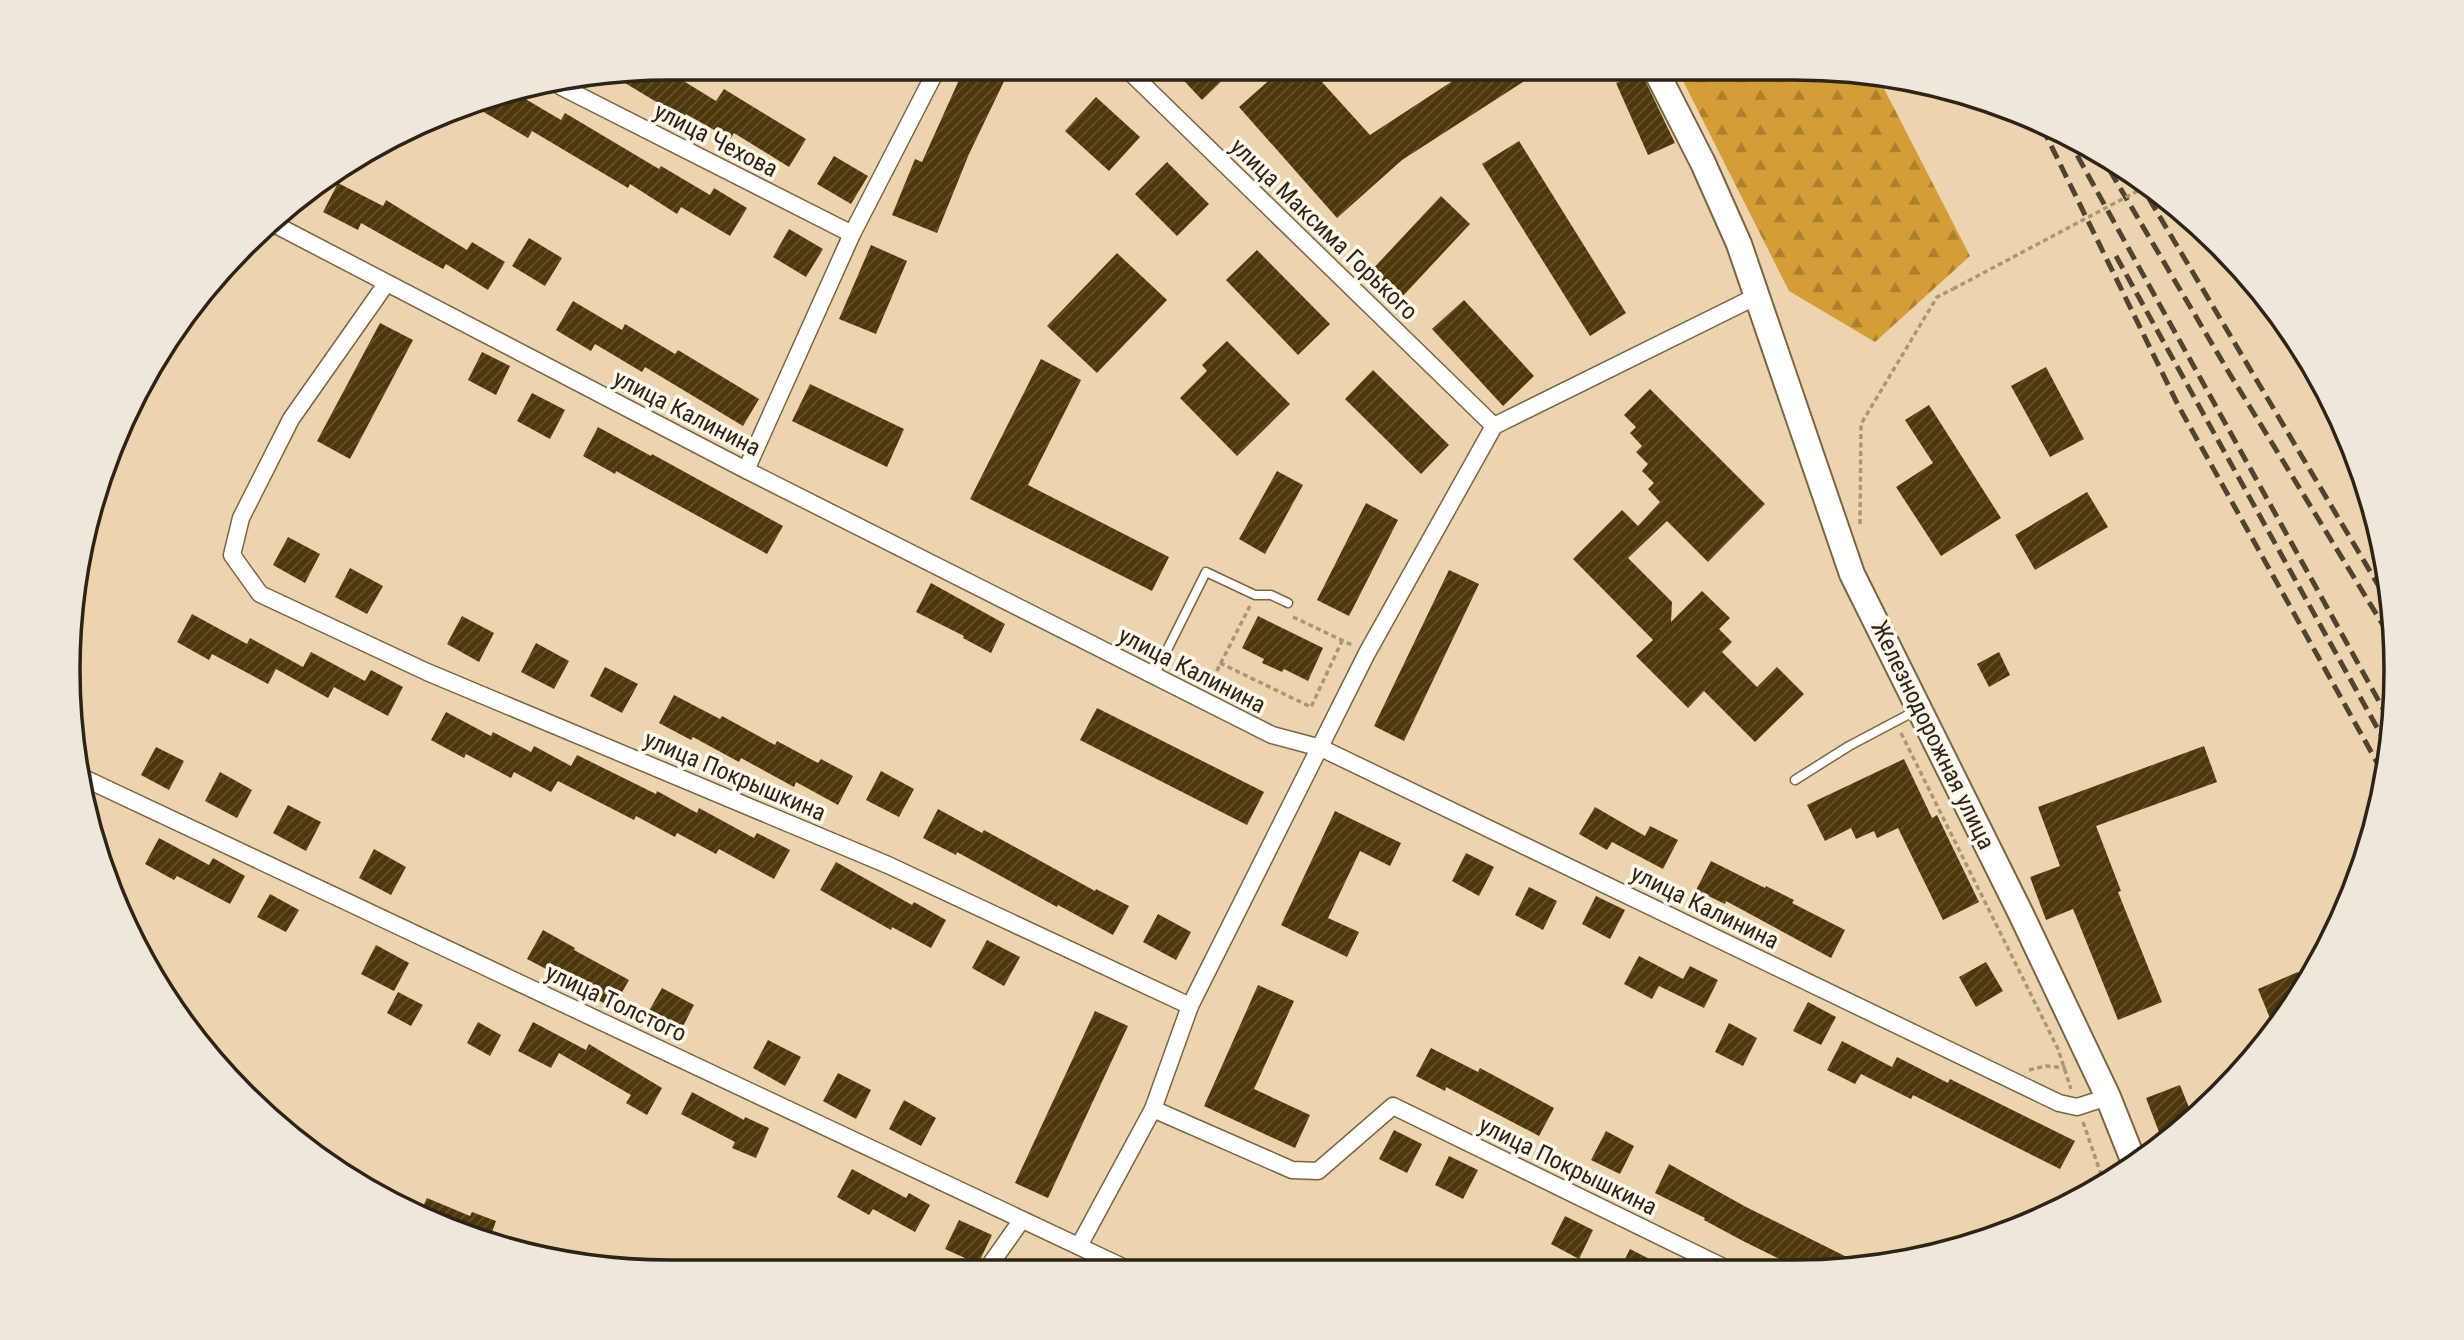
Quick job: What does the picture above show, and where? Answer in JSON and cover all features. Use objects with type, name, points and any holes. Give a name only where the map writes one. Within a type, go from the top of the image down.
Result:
[{"type":"main road","name":"Железнодорожная улица","points":[[1661,80],[1703,163],[1739,243],[1759,295],[1852,574],[2021,914],[2108,1097],[2131,1154]]},
{"type":"street","points":[[746,470],[852,234],[931,80]]},
{"type":"street","name":"улица Максима Горького","points":[[1136,80],[1494,426]]},
{"type":"street","name":"улица Чехова","points":[[568,90],[852,234]]},
{"type":"street","name":"улица Калинина","points":[[280,227],[746,470],[1272,735],[1321,748],[2059,1103],[2077,1107]]},
{"type":"street","name":"улица Покрышкина","points":[[386,284],[291,419],[241,518],[232,555],[260,593],[427,672],[888,865],[1190,1006]]},
{"type":"street","points":[[1079,1246],[1153,1109],[1190,1006],[1367,653],[1494,426],[1759,295]]},
{"type":"street","name":"улица Толстого","points":[[91,782],[1108,1260]]},
{"type":"street","points":[[2077,1107],[2108,1097]]},
{"type":"street","name":"улица Покрышкина","points":[[1153,1109],[1292,1170],[1318,1171],[1393,1106],[1709,1260]]},
{"type":"street","points":[[993,1260],[1021,1221]]},
{"type":"lane","points":[[1154,676],[1206,572],[1255,595],[1271,594],[1288,603]]},
{"type":"lane","points":[[1795,780],[1849,746],[1919,709]]},
{"type":"path","points":[[1860,534],[1861,424],[1937,297],[2138,191]]},
{"type":"path","points":[[1202,700],[1248,606],[1255,605]]},
{"type":"path","points":[[1291,616],[1367,653]]},
{"type":"path","points":[[1220,663],[1311,707],[1342,640]]},
{"type":"path","points":[[1900,731],[2058,1049],[2101,1174]]},
{"type":"path","points":[[2003,1076],[2046,1066],[2073,1069]]},
{"type":"green space","points":[[1683,80],[1794,80],[1884,88],[1970,256],[1875,342],[1789,291]]},
{"type":"building","points":[[682,80],[716,101],[724,89],[806,139],[789,167],[734,133],[730,139],[686,114],[683,118],[624,83]]},
{"type":"building","points":[[959,80],[1005,80],[969,154],[937,233],[892,215],[915,159],[922,162]]},
{"type":"building","points":[[1183,80],[1223,80],[1202,100]]},
{"type":"building","points":[[1270,80],[1324,80],[1322,82],[1370,135],[1454,80],[1526,80],[1402,160],[1337,218],[1239,107]]},
{"type":"building","points":[[1623,80],[1645,80],[1675,143],[1648,155],[1616,83]]},
{"type":"building","points":[[1096,97],[1140,137],[1109,171],[1065,131]]},
{"type":"building","points":[[525,99],[561,120],[565,113],[659,169],[661,166],[710,195],[714,188],[747,208],[730,236],[681,207],[677,214],[630,184],[628,188],[532,131],[528,138],[483,111]]},
{"type":"building","points":[[1519,141],[1626,313],[1590,336],[1482,164]]},
{"type":"building","points":[[834,156],[868,176],[851,204],[817,184]]},
{"type":"building","points":[[1167,162],[1209,204],[1177,236],[1135,194]]},
{"type":"building","points":[[338,183],[383,206],[386,200],[467,250],[472,242],[505,262],[488,290],[446,264],[443,269],[361,223],[358,230],[323,212]]},
{"type":"building","points":[[1441,196],[1470,224],[1401,298],[1371,271]]},
{"type":"building","points":[[789,229],[823,249],[806,277],[773,257]]},
{"type":"building","points":[[529,238],[562,258],[545,286],[512,266]]},
{"type":"building","points":[[871,245],[907,261],[876,334],[839,319]]},
{"type":"building","points":[[1257,250],[1330,324],[1298,355],[1226,280]]},
{"type":"building","points":[[1117,253],[1167,300],[1097,373],[1047,326]]},
{"type":"building","points":[[1464,300],[1534,376],[1503,406],[1432,329]]},
{"type":"building","points":[[573,301],[622,330],[625,324],[675,354],[678,350],[759,399],[743,426],[645,367],[642,372],[595,344],[591,351],[556,330]]},
{"type":"building","points":[[380,323],[413,340],[350,459],[317,441]]},
{"type":"building","points":[[1227,341],[1290,404],[1237,456],[1180,398],[1207,371],[1202,365]]},
{"type":"building","points":[[482,352],[510,366],[496,395],[468,380]]},
{"type":"building","points":[[1041,359],[1081,380],[1028,485],[1169,557],[1152,591],[970,499]]},
{"type":"building","points":[[2046,367],[2084,439],[2050,457],[2011,386]]},
{"type":"building","points":[[1373,370],[1449,445],[1421,474],[1345,399]]},
{"type":"building","points":[[810,384],[904,429],[887,467],[792,421]]},
{"type":"building","points":[[1650,389],[1765,504],[1708,562],[1667,521],[1628,558],[1672,602],[1671,622],[1702,591],[1730,618],[1719,629],[1732,642],[1722,652],[1757,687],[1777,667],[1804,694],[1755,742],[1704,691],[1688,708],[1636,656],[1653,640],[1573,559],[1622,510],[1638,526],[1660,502],[1648,489],[1654,483],[1642,471],[1648,464],[1636,452],[1642,446],[1630,433],[1636,427],[1624,415]]},
{"type":"building","points":[[532,393],[565,410],[550,439],[517,421]]},
{"type":"building","points":[[1929,405],[2001,518],[1941,556],[1896,487],[1933,463],[1905,420]]},
{"type":"building","points":[[598,427],[783,526],[767,554],[616,471],[615,474],[583,456]]},
{"type":"building","points":[[1277,471],[1303,485],[1265,554],[1239,539]]},
{"type":"building","points":[[2087,492],[2108,527],[2035,570],[2015,535]]},
{"type":"building","points":[[1366,503],[1398,520],[1349,616],[1317,600]]},
{"type":"building","points":[[288,537],[320,554],[305,583],[273,565]]},
{"type":"building","points":[[350,568],[383,586],[367,614],[335,597]]},
{"type":"building","points":[[1449,570],[1479,584],[1404,741],[1374,726]]},
{"type":"building","points":[[931,583],[1005,624],[991,653],[916,612]]},
{"type":"building","points":[[192,614],[247,644],[250,638],[303,667],[311,652],[365,681],[371,670],[403,687],[388,716],[334,687],[328,698],[276,669],[268,684],[212,654],[209,660],[177,642]]},
{"type":"building","points":[[462,616],[494,633],[479,662],[447,644]]},
{"type":"building","points":[[1258,616],[1323,648],[1308,681],[1284,669],[1282,672],[1262,663],[1264,659],[1242,648]]},
{"type":"building","points":[[536,643],[569,661],[554,689],[521,672]]},
{"type":"building","points":[[1999,652],[2010,675],[1989,687],[1977,664]]},
{"type":"building","points":[[605,667],[638,684],[622,713],[590,696]]},
{"type":"building","points":[[674,695],[720,719],[722,716],[775,745],[777,741],[818,763],[821,759],[853,776],[838,805],[796,782],[794,787],[741,758],[739,762],[693,737],[691,740],[659,723]]},
{"type":"building","points":[[1097,708],[1264,792],[1247,825],[1080,740]]},
{"type":"building","points":[[446,712],[491,736],[493,732],[531,752],[534,746],[571,766],[577,755],[656,794],[657,791],[697,813],[699,808],[754,838],[757,833],[790,850],[774,879],[719,849],[716,854],[677,833],[675,837],[636,816],[634,820],[558,781],[551,792],[514,772],[511,778],[466,754],[464,758],[431,740]]},
{"type":"building","points":[[2204,746],[2217,782],[2096,826],[2121,891],[2118,892],[2162,1002],[2118,1020],[2073,909],[2046,920],[2030,877],[2060,866],[2038,807]]},
{"type":"building","points":[[156,747],[184,761],[169,790],[141,775]]},
{"type":"building","points":[[1904,759],[1932,818],[1937,815],[1979,902],[1943,920],[1898,828],[1877,838],[1874,831],[1856,839],[1851,828],[1825,841],[1807,805]]},
{"type":"building","points":[[881,771],[914,789],[899,817],[866,800]]},
{"type":"building","points":[[220,772],[252,790],[237,818],[205,801]]},
{"type":"building","points":[[288,805],[321,822],[306,851],[273,833]]},
{"type":"building","points":[[1595,807],[1645,836],[1650,826],[1678,840],[1663,869],[1612,842],[1607,850],[1579,834]]},
{"type":"building","points":[[938,809],[982,833],[984,830],[1095,891],[1096,889],[1129,906],[1113,935],[957,852],[956,855],[923,838]]},
{"type":"building","points":[[1335,811],[1401,843],[1390,866],[1360,851],[1328,918],[1359,932],[1347,957],[1281,925]]},
{"type":"building","points":[[159,838],[209,865],[213,858],[245,876],[230,904],[177,876],[174,880],[145,864]]},
{"type":"building","points":[[374,849],[406,867],[391,895],[359,878]]},
{"type":"building","points":[[1466,853],[1494,867],[1479,896],[1452,881]]},
{"type":"building","points":[[1711,861],[1794,900],[1792,903],[1845,930],[1831,958],[1726,901],[1725,904],[1696,890]]},
{"type":"building","points":[[836,862],[912,905],[914,902],[946,920],[931,948],[892,927],[891,930],[820,890]]},
{"type":"building","points":[[1529,887],[1557,901],[1543,930],[1515,915]]},
{"type":"building","points":[[270,894],[299,910],[286,932],[257,917]]},
{"type":"building","points":[[1596,896],[1625,910],[1610,939],[1582,924]]},
{"type":"building","points":[[1158,914],[1191,932],[1176,960],[1143,942]]},
{"type":"building","points":[[543,930],[629,980],[613,1008],[527,959]]},
{"type":"building","points":[[987,940],[1020,957],[1004,986],[972,968]]},
{"type":"building","points":[[376,945],[409,963],[394,991],[361,974]]},
{"type":"building","points":[[1639,956],[1683,979],[1690,966],[1718,980],[1704,1008],[1659,986],[1652,999],[1624,984]]},
{"type":"building","points":[[1986,962],[2003,991],[1976,1007],[1959,977]]},
{"type":"building","points":[[2298,972],[2299,974],[2270,1018],[2258,989]]},
{"type":"building","points":[[1258,985],[1294,1001],[1254,1089],[1310,1115],[1295,1148],[1204,1106]]},
{"type":"building","points":[[662,988],[694,1005],[679,1034],[646,1016]]},
{"type":"building","points":[[398,992],[423,1005],[411,1026],[387,1013]]},
{"type":"building","points":[[1808,1002],[1836,1017],[1821,1045],[1793,1031]]},
{"type":"building","points":[[1095,1011],[1128,1026],[1048,1198],[1015,1183]]},
{"type":"building","points":[[478,1022],[501,1035],[490,1056],[467,1043]]},
{"type":"building","points":[[533,1022],[586,1050],[589,1044],[662,1088],[647,1115],[626,1103],[631,1095],[559,1053],[551,1068],[518,1051]]},
{"type":"building","points":[[1729,1023],[1757,1038],[1743,1066],[1715,1052]]},
{"type":"building","points":[[768,1040],[801,1057],[785,1086],[753,1068]]},
{"type":"building","points":[[1842,1041],[1892,1067],[1897,1057],[1948,1083],[1950,1079],[2075,1141],[2060,1169],[1913,1095],[1911,1099],[1861,1074],[1855,1084],[1827,1070]]},
{"type":"building","points":[[1431,1048],[1478,1072],[1480,1068],[1554,1108],[1539,1136],[1446,1087],[1445,1091],[1416,1076]]},
{"type":"building","points":[[838,1073],[871,1090],[856,1119],[823,1101]]},
{"type":"building","points":[[2180,1085],[2189,1107],[2159,1133],[2146,1098]]},
{"type":"building","points":[[692,1092],[744,1120],[745,1117],[769,1128],[756,1158],[732,1148],[735,1142],[681,1114]]},
{"type":"building","points":[[904,1100],[936,1118],[921,1146],[889,1129]]},
{"type":"building","points":[[1394,1130],[1422,1144],[1407,1173],[1379,1159]]},
{"type":"building","points":[[1606,1131],[1634,1146],[1620,1174],[1591,1160]]},
{"type":"building","points":[[1449,1156],[1478,1170],[1463,1199],[1435,1185]]},
{"type":"building","points":[[1669,1164],[1746,1207],[1846,1257],[1782,1260],[1655,1193]]},
{"type":"building","points":[[852,1169],[906,1198],[909,1193],[930,1205],[915,1232],[873,1209],[869,1215],[837,1197]]},
{"type":"building","points":[[427,1198],[470,1216],[472,1212],[496,1221],[492,1231],[423,1206]]},
{"type":"building","points":[[1565,1216],[1593,1230],[1579,1259],[1551,1244]]},
{"type":"building","points":[[959,1220],[992,1235],[980,1260],[969,1260],[945,1249]]},
{"type":"building","points":[[1630,1249],[1651,1260],[1624,1260]]},
{"type":"railway","points":[[2047,137],[2179,407],[2376,760]]},
{"type":"railway","points":[[2075,152],[2382,707]]},
{"type":"railway","points":[[2112,173],[2381,622]]},
{"type":"railway","points":[[2150,200],[2376,582]]},
{"type":"railway","points":[[2116,256],[2380,732]]}]
